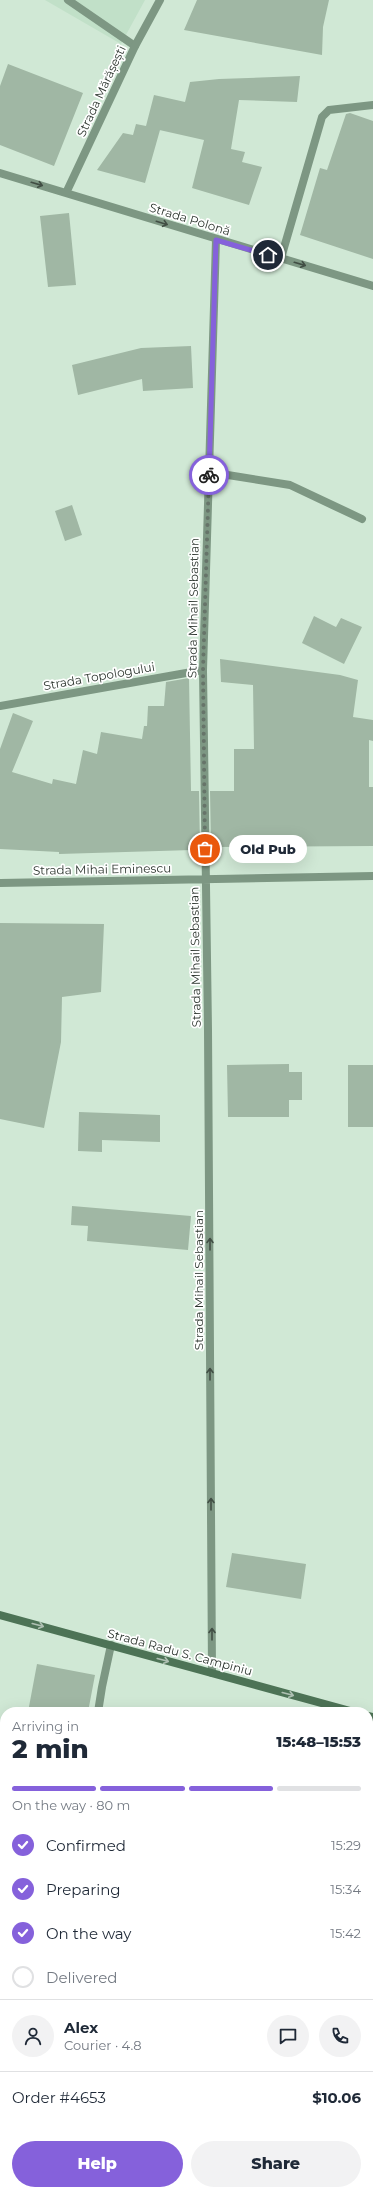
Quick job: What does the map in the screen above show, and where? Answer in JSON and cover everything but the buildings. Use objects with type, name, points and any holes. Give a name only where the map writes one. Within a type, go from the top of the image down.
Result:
[{"type":"street","points":[[68,0],[135,46]]},
{"type":"street","name":"Strada Mărășești","points":[[66,193],[135,46],[160,0]]},
{"type":"street","points":[[281,258],[322,117],[329,110],[373,105]]},
{"type":"street","name":"Strada Polonă","points":[[0,173],[216,240],[373,286]]},
{"type":"street","name":"Strada Mihail Sebastian","points":[[212,1673],[208,1030],[203,670],[216,240]]},
{"type":"street","points":[[209,472],[290,486],[362,519]]},
{"type":"street","name":"Strada Topologului","points":[[0,706],[203,670]]},
{"type":"street","name":"Strada Mihai Eminescu","points":[[0,883],[373,876]]},
{"type":"street","name":"Strada Radu S. Campiniu","points":[[0,1615],[336,1707]]},
{"type":"street","points":[[99,1707],[111,1645]]},
{"type":"shaded area","points":[[45,0],[145,0],[121,44]]},
{"type":"way so far","points":[[205,849],[203,670],[209,475]]},
{"type":"place","name":"Old Pub","points":[[205,849]]},
{"type":"route","points":[[209,475],[216,240],[268,255]]}]
